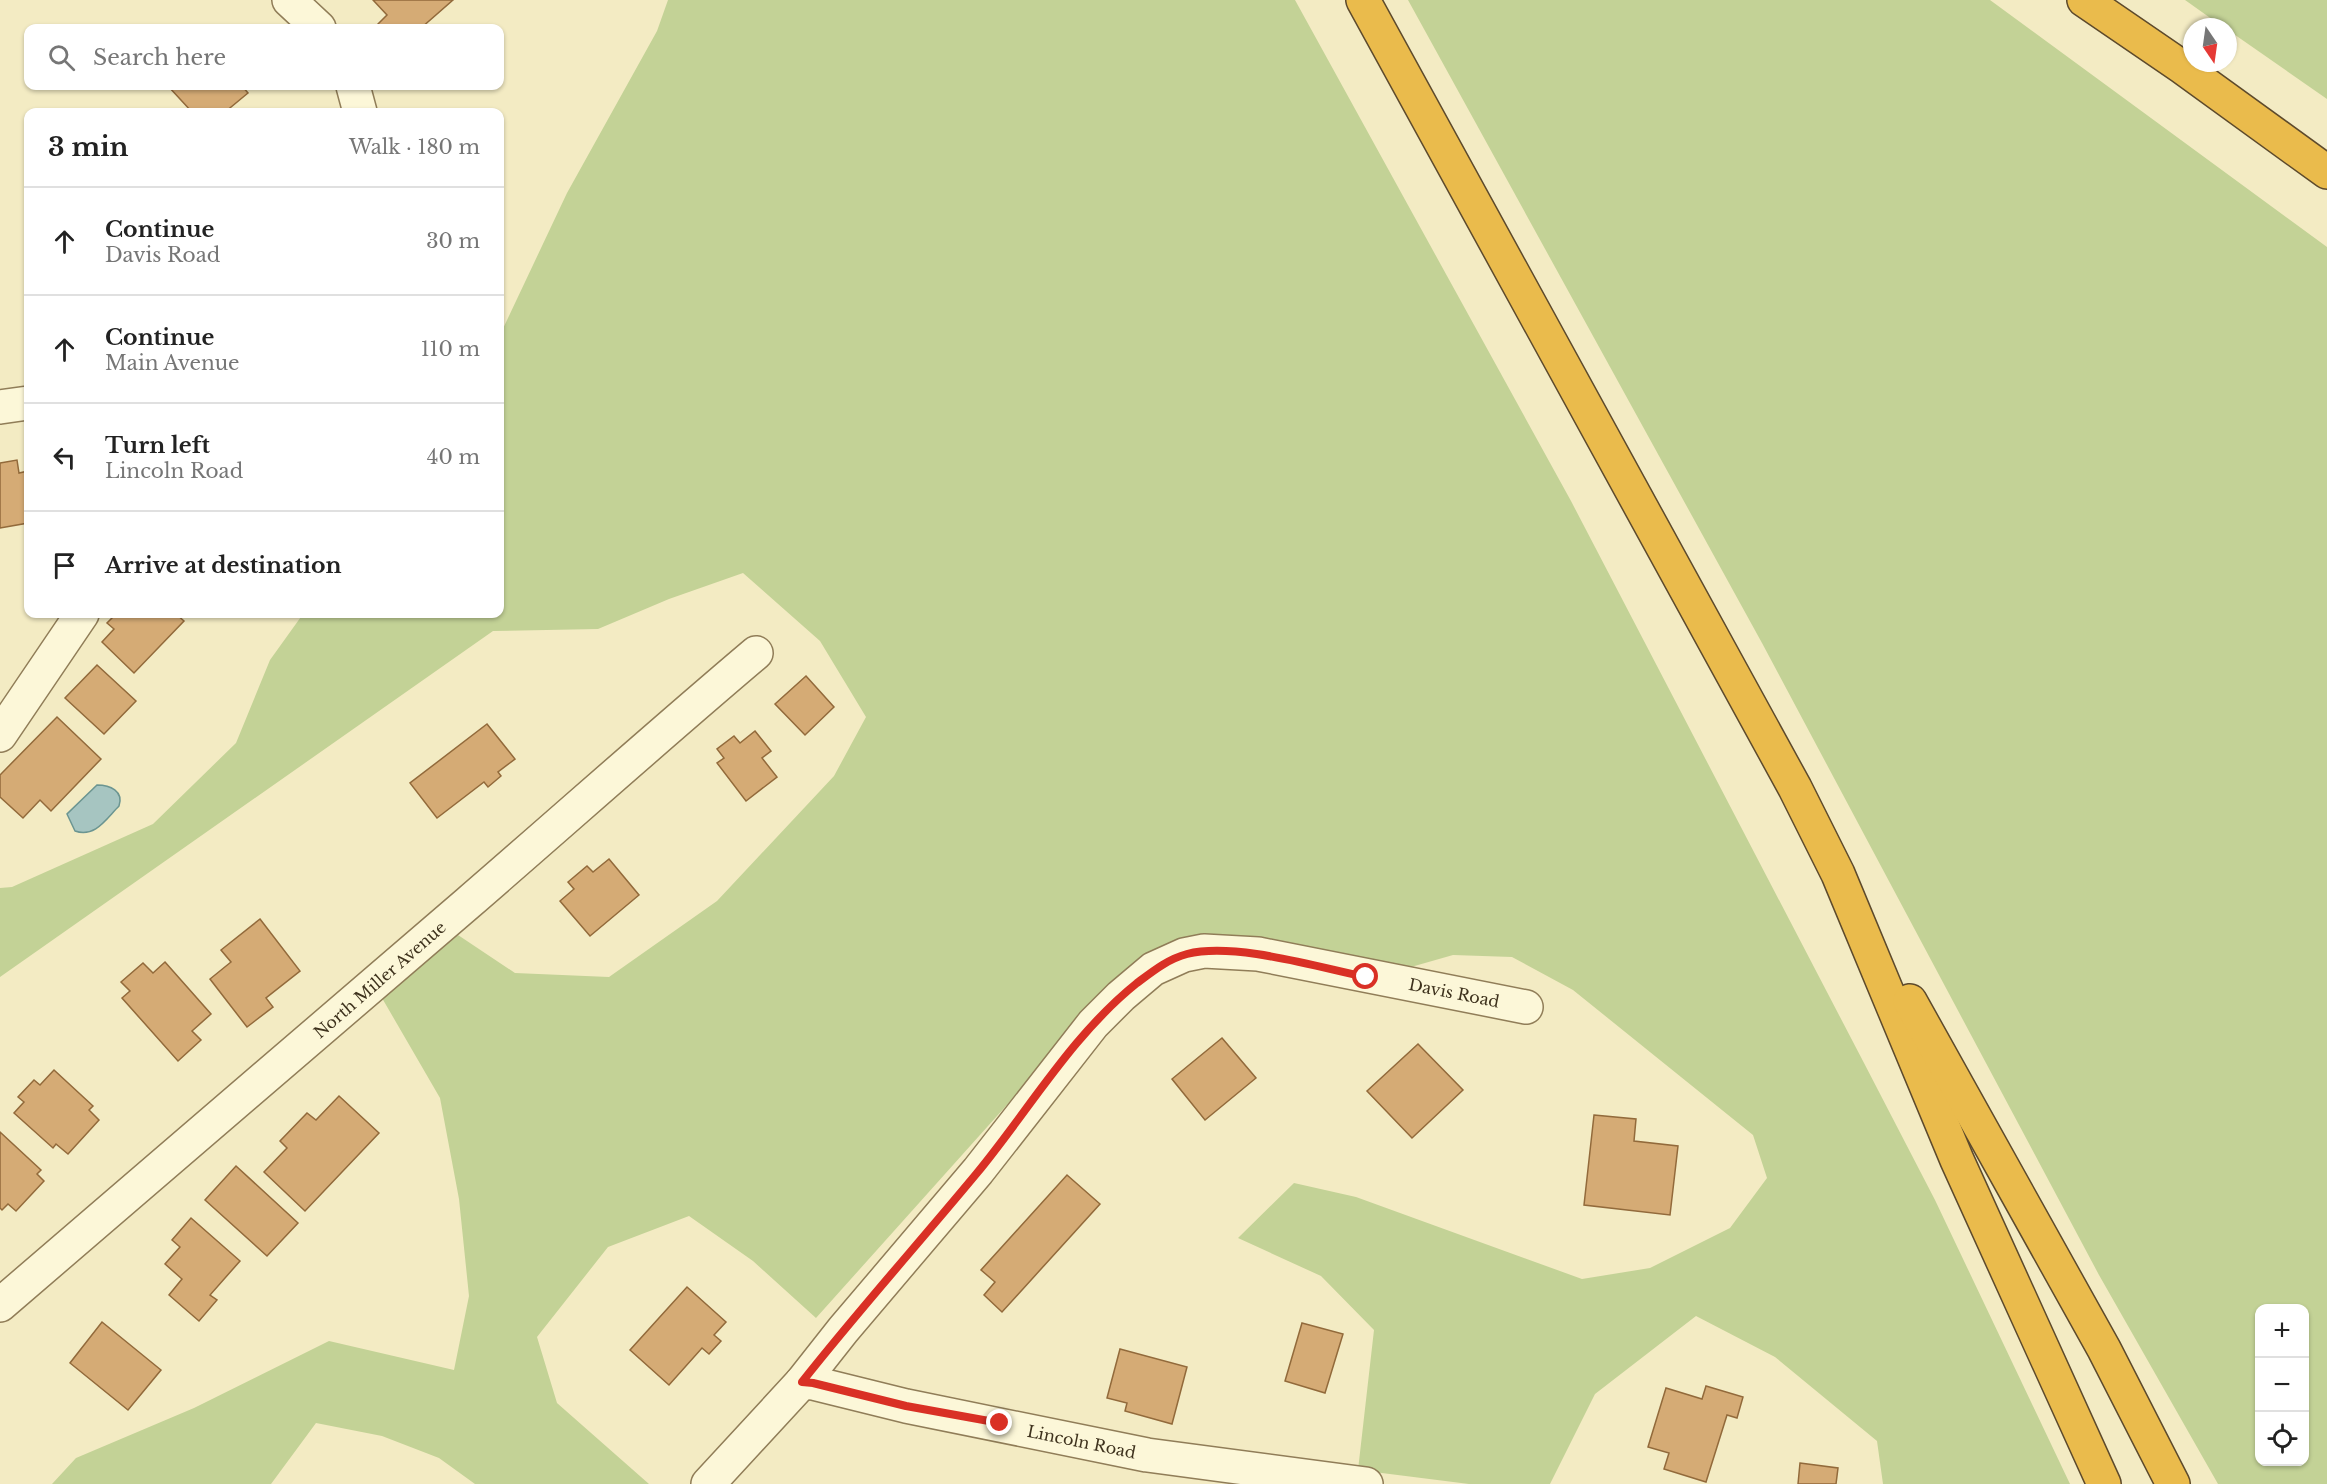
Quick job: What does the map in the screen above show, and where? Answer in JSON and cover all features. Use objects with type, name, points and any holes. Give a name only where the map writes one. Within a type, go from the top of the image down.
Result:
[{"type":"highway","points":[[1363,0],[1790,780],[1838,874],[1863,915],[2098,1339],[2174,1484]]},
{"type":"highway","points":[[2084,0],[2182,67],[2327,172]]},
{"type":"highway","points":[[1838,874],[1957,1160],[2104,1484]]},
{"type":"street","points":[[289,0],[315,24]]},
{"type":"street","points":[[354,90],[359,108]]},
{"type":"street","points":[[0,407],[24,404]]},
{"type":"street","points":[[0,735],[79,618]]},
{"type":"street","name":"North Miller Avenue","points":[[0,1305],[533,847],[644,747],[756,653]]},
{"type":"street","name":"Davis Road","points":[[708,1484],[802,1382],[843,1330],[978,1171],[1093,1024],[1153,969],[1184,954],[1204,951],[1258,954],[1526,1007]]},
{"type":"street","name":"Lincoln Road","points":[[802,1382],[906,1406],[1148,1455],[1366,1484]]},
{"type":"green space","points":[[668,0],[1295,0],[1571,501],[1935,1200],[2070,1484],[1883,1484],[1877,1441],[1775,1357],[1696,1316],[1595,1394],[1550,1484],[1469,1484],[1358,1470],[1374,1330],[1321,1276],[1238,1238],[1294,1183],[1356,1197],[1582,1279],[1650,1268],[1730,1228],[1767,1178],[1753,1135],[1573,990],[1512,957],[1453,955],[1404,969],[1236,935],[1171,945],[1118,981],[816,1318],[753,1261],[689,1216],[608,1247],[537,1337],[557,1403],[649,1484],[475,1484],[439,1458],[382,1436],[316,1423],[271,1484],[52,1484],[76,1458],[194,1408],[329,1341],[454,1370],[469,1296],[459,1199],[440,1098],[382,998],[458,935],[515,973],[609,977],[717,901],[834,776],[866,717],[820,641],[743,573],[669,599],[598,629],[493,631],[0,977],[0,888],[12,887],[153,824],[236,743],[270,660],[300,618],[504,618],[504,327],[567,193],[657,31]]},
{"type":"green space","points":[[1408,0],[1990,0],[2327,247],[2327,1484],[2218,1484],[2099,1275],[1762,643]]},
{"type":"green space","points":[[2185,0],[2327,0],[2327,99],[2237,36],[2237,18],[2210,18]]},
{"type":"water","points":[[97,785],[115,790],[119,796],[119,806],[94,830],[75,831],[67,814]]},
{"type":"building","points":[[373,0],[453,0],[426,24],[378,24],[387,15]]},
{"type":"building","points":[[172,90],[245,90],[248,93],[230,108],[188,108]]},
{"type":"building","points":[[17,460],[19,473],[24,472],[24,524],[0,528],[0,463]]},
{"type":"building","points":[[112,618],[181,618],[184,621],[134,673],[102,642],[114,629],[107,623]]},
{"type":"building","points":[[97,665],[136,701],[104,734],[65,698]]},
{"type":"building","points":[[806,676],[834,707],[805,735],[775,704]]},
{"type":"building","points":[[57,717],[101,759],[51,811],[40,800],[23,818],[0,797],[0,775]]},
{"type":"building","points":[[487,724],[515,759],[498,772],[501,776],[488,787],[484,782],[437,818],[410,783]]},
{"type":"building","points":[[755,731],[771,751],[762,758],[777,777],[746,801],[717,763],[724,758],[717,749],[734,736],[740,743]]},
{"type":"building","points":[[609,859],[639,895],[590,936],[560,901],[574,889],[568,882],[587,866],[593,872]]},
{"type":"building","points":[[260,919],[300,971],[266,998],[273,1007],[247,1027],[210,979],[231,962],[221,950]]},
{"type":"building","points":[[165,962],[211,1014],[192,1031],[201,1040],[178,1061],[122,998],[130,991],[121,982],[143,963],[153,973]]},
{"type":"building","points":[[1222,1038],[1256,1078],[1205,1120],[1172,1079]]},
{"type":"building","points":[[1418,1044],[1463,1090],[1412,1138],[1367,1091]]},
{"type":"building","points":[[54,1070],[93,1106],[89,1110],[99,1120],[68,1154],[56,1144],[53,1148],[14,1113],[24,1102],[18,1097],[34,1080],[40,1085]]},
{"type":"building","points":[[339,1096],[379,1133],[305,1211],[264,1172],[287,1148],[280,1141],[307,1113],[316,1120]]},
{"type":"building","points":[[1594,1115],[1636,1119],[1634,1141],[1678,1146],[1670,1215],[1584,1205]]},
{"type":"building","points":[[0,1132],[41,1170],[37,1174],[44,1181],[16,1211],[8,1204],[2,1210],[0,1208]]},
{"type":"building","points":[[236,1166],[298,1223],[267,1256],[205,1200]]},
{"type":"building","points":[[1067,1175],[1100,1204],[1002,1312],[984,1295],[995,1282],[981,1270]]},
{"type":"building","points":[[191,1218],[240,1261],[210,1295],[217,1300],[199,1321],[169,1295],[182,1279],[165,1264],[180,1247],[172,1240]]},
{"type":"building","points":[[687,1287],[726,1322],[714,1335],[721,1341],[709,1354],[702,1348],[669,1385],[630,1350]]},
{"type":"building","points":[[102,1322],[161,1370],[128,1410],[70,1363]]},
{"type":"building","points":[[1302,1323],[1343,1334],[1325,1393],[1285,1381]]},
{"type":"building","points":[[1120,1349],[1187,1367],[1172,1424],[1125,1411],[1127,1403],[1107,1398]]},
{"type":"building","points":[[1706,1386],[1743,1397],[1737,1418],[1727,1415],[1706,1482],[1664,1469],[1669,1453],[1648,1447],[1666,1388],[1702,1399]]},
{"type":"building","points":[[1800,1463],[1838,1468],[1836,1484],[1798,1484]]},
{"type":"route","points":[[1000,1423],[906,1406],[802,1382],[843,1330],[978,1171],[1093,1024],[1153,969],[1170,960],[1178,959],[1184,954],[1204,951],[1258,954],[1366,977]]}]
